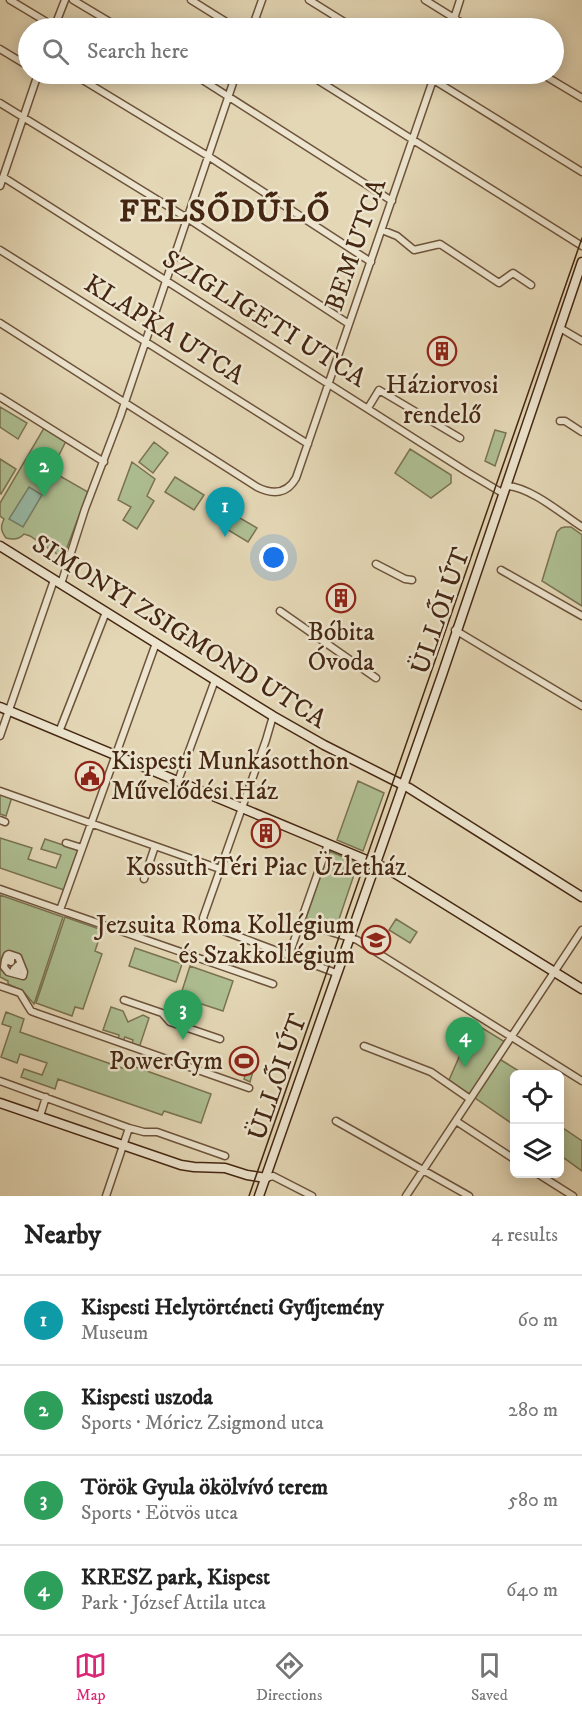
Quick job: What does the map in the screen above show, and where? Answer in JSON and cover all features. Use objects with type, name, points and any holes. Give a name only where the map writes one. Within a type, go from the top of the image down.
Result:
[{"type":"main road","name":"ÜLLŐI ÚT","points":[[259,1196],[442,675],[455,630],[582,262]]},
{"type":"main road","name":"SIMONYI ZSIGMOND UTCA","points":[[0,546],[273,716],[324,746],[402,785],[582,897]]},
{"type":"main road","points":[[4,709],[388,869],[582,989]]},
{"type":"main road","points":[[0,1103],[181,1165],[225,1168],[266,1178]]},
{"type":"street","points":[[9,0],[39,18]]},
{"type":"street","points":[[59,18],[65,0]]},
{"type":"street","points":[[73,0],[103,18]]},
{"type":"street","points":[[191,0],[220,18]]},
{"type":"street","points":[[256,18],[262,0]]},
{"type":"street","points":[[309,0],[338,18]]},
{"type":"street","points":[[425,0],[452,18]]},
{"type":"street","points":[[454,18],[460,0]]},
{"type":"street","points":[[0,49],[18,60]]},
{"type":"street","points":[[0,186],[35,84]]},
{"type":"street","points":[[89,84],[208,156],[371,262]]},
{"type":"street","points":[[209,84],[392,201]]},
{"type":"street","points":[[0,736],[4,709],[58,582],[104,462],[233,84]]},
{"type":"street","points":[[325,84],[582,246]]},
{"type":"street","name":"BEM UTCA","points":[[139,412],[257,487],[275,492],[288,488],[296,478],[431,84]]},
{"type":"street","points":[[446,84],[582,172]]},
{"type":"street","points":[[559,84],[582,98]]},
{"type":"street","points":[[0,103],[187,218],[349,324]]},
{"type":"street","points":[[0,158],[8,163]]},
{"type":"street","name":"SZIGLIGETI UTCA","points":[[3,177],[485,484],[505,490],[514,487],[528,493],[582,527]]},
{"type":"street","points":[[382,230],[398,236],[414,250],[440,244],[499,282],[513,273],[531,285]]},
{"type":"street","name":"KLAPKA UTCA","points":[[0,250],[308,444]]},
{"type":"street","points":[[0,322],[139,412]]},
{"type":"street","points":[[560,328],[582,341]]},
{"type":"street","points":[[368,408],[379,390],[460,438]]},
{"type":"street","points":[[0,398],[104,462]]},
{"type":"street","points":[[120,417],[129,412],[139,412]]},
{"type":"street","points":[[560,421],[565,421],[582,432]]},
{"type":"street","points":[[376,564],[405,579],[412,580]]},
{"type":"street","points":[[501,570],[582,616]]},
{"type":"street","points":[[280,611],[376,678]]},
{"type":"street","points":[[59,732],[106,612]]},
{"type":"street","points":[[455,630],[582,706]]},
{"type":"street","points":[[60,910],[156,643]]},
{"type":"street","points":[[178,781],[215,680]]},
{"type":"street","points":[[273,716],[203,918],[205,924],[336,972]]},
{"type":"street","points":[[0,791],[220,869]]},
{"type":"street","points":[[66,843],[82,848]]},
{"type":"street","points":[[289,955],[328,844]]},
{"type":"street","points":[[144,879],[155,846]]},
{"type":"street","points":[[0,889],[273,984]]},
{"type":"street","points":[[301,923],[335,935],[350,937],[582,1081]]},
{"type":"street","points":[[406,1196],[582,930]]},
{"type":"street","points":[[0,986],[20,993],[31,1011],[249,1088]]},
{"type":"street","points":[[124,1000],[162,1013],[170,1022],[220,1039]]},
{"type":"street","points":[[364,1046],[431,1072],[470,1099]]},
{"type":"street","points":[[0,1081],[129,1128],[144,1132],[157,1132],[225,1156]]},
{"type":"street","points":[[40,1116],[46,1097]]},
{"type":"street","points":[[336,1121],[469,1196]]},
{"type":"street","points":[[456,1121],[510,1156]]},
{"type":"street","points":[[106,1196],[129,1128]]},
{"type":"street","points":[[266,1178],[273,1176],[312,1196]]},
{"type":"street","points":[[546,1178],[573,1196]]},
{"type":"shaded area","points":[[0,407],[27,423],[18,439],[0,427]]},
{"type":"shaded area","points":[[44,428],[66,441],[51,471],[88,492],[63,558],[30,536],[24,534],[16,539],[6,538],[2,529],[4,519],[0,516],[0,503]]},
{"type":"shaded area","points":[[495,430],[506,433],[495,466],[485,461]]},
{"type":"shaded area","points":[[154,442],[168,453],[153,473],[139,462]]},
{"type":"shaded area","points":[[410,449],[451,475],[451,483],[431,498],[395,473]]},
{"type":"shaded area","points":[[0,459],[16,469],[1,494],[0,493]]},
{"type":"shaded area","points":[[132,462],[155,479],[147,496],[154,501],[137,529],[123,520],[131,507],[118,500]]},
{"type":"shaded area","points":[[175,477],[204,495],[194,510],[165,492]]},
{"type":"shaded area","points":[[29,487],[42,495],[23,527],[9,519]]},
{"type":"shaded area","points":[[228,511],[257,528],[248,542],[220,525]]},
{"type":"shaded area","points":[[565,527],[571,527],[582,535],[582,606],[542,581],[557,532]]},
{"type":"shaded area","points":[[358,781],[384,793],[363,851],[337,840]]},
{"type":"shaded area","points":[[0,793],[12,797],[6,816],[0,814]]},
{"type":"shaded area","points":[[0,838],[32,848],[28,859],[56,868],[61,855],[41,849],[45,839],[78,850],[64,890],[0,868]]},
{"type":"shaded area","points":[[329,851],[358,863],[336,928],[306,918]]},
{"type":"shaded area","points":[[0,895],[63,917],[34,1004],[23,991],[8,984],[8,981],[0,977]]},
{"type":"shaded area","points":[[65,917],[102,930],[95,951],[102,954],[83,1009],[75,1007],[72,1016],[36,1003]]},
{"type":"shaded area","points":[[396,919],[417,932],[410,943],[389,930]]},
{"type":"shaded area","points":[[135,948],[182,964],[176,982],[129,966]]},
{"type":"shaded area","points":[[190,966],[233,981],[223,1011],[180,997]]},
{"type":"shaded area","points":[[111,1007],[123,1011],[128,1022],[143,1015],[149,1018],[139,1048],[132,1044],[133,1040],[125,1037],[123,1041],[118,1039],[119,1035],[103,1030]]},
{"type":"shaded area","points":[[6,1012],[24,1019],[20,1032],[128,1070],[130,1065],[211,1094],[201,1123],[164,1111],[162,1115],[58,1079],[55,1089],[21,1077],[24,1069],[42,1075],[47,1063],[20,1054],[17,1063],[1,1057],[11,1027],[2,1024]]},
{"type":"shaded area","points":[[474,1023],[505,1042],[496,1057],[517,1070],[510,1070],[510,1122],[449,1080]]},
{"type":"shaded area","points":[[250,1059],[256,1061],[250,1082],[244,1079]]},
{"type":"shaded area","points":[[564,1129],[582,1141],[582,1171],[564,1158]]},
{"type":"tram line","points":[[249,1196],[582,238]]},
{"type":"place","name":"Háziorvosi rendelő","points":[[442,351]]},
{"type":"place","name":"Kispesti uszoda","points":[[44,497]]},
{"type":"place","name":"Kispesti Helytörténeti Gyűjtemény","points":[[225,537]]},
{"type":"place","name":"Bóbita Óvoda","points":[[341,598]]},
{"type":"place","name":"Kispesti Munkásotthon Művelődési Ház","points":[[90,776]]},
{"type":"place","name":"Kossuth Téri Piac Üzletház","points":[[266,833]]},
{"type":"place","name":"Jezsuita Roma Kollégium és Szakkollégium","points":[[376,940]]},
{"type":"place","name":"Török Gyula ökölvívó terem","points":[[183,1040]]},
{"type":"place","name":"PowerGym","points":[[244,1061]]},
{"type":"place","name":"KRESZ park, Kispest","points":[[465,1067]]},
{"type":"district","name":"FELSŐDŰLŐ","points":[[225,212]]}]
